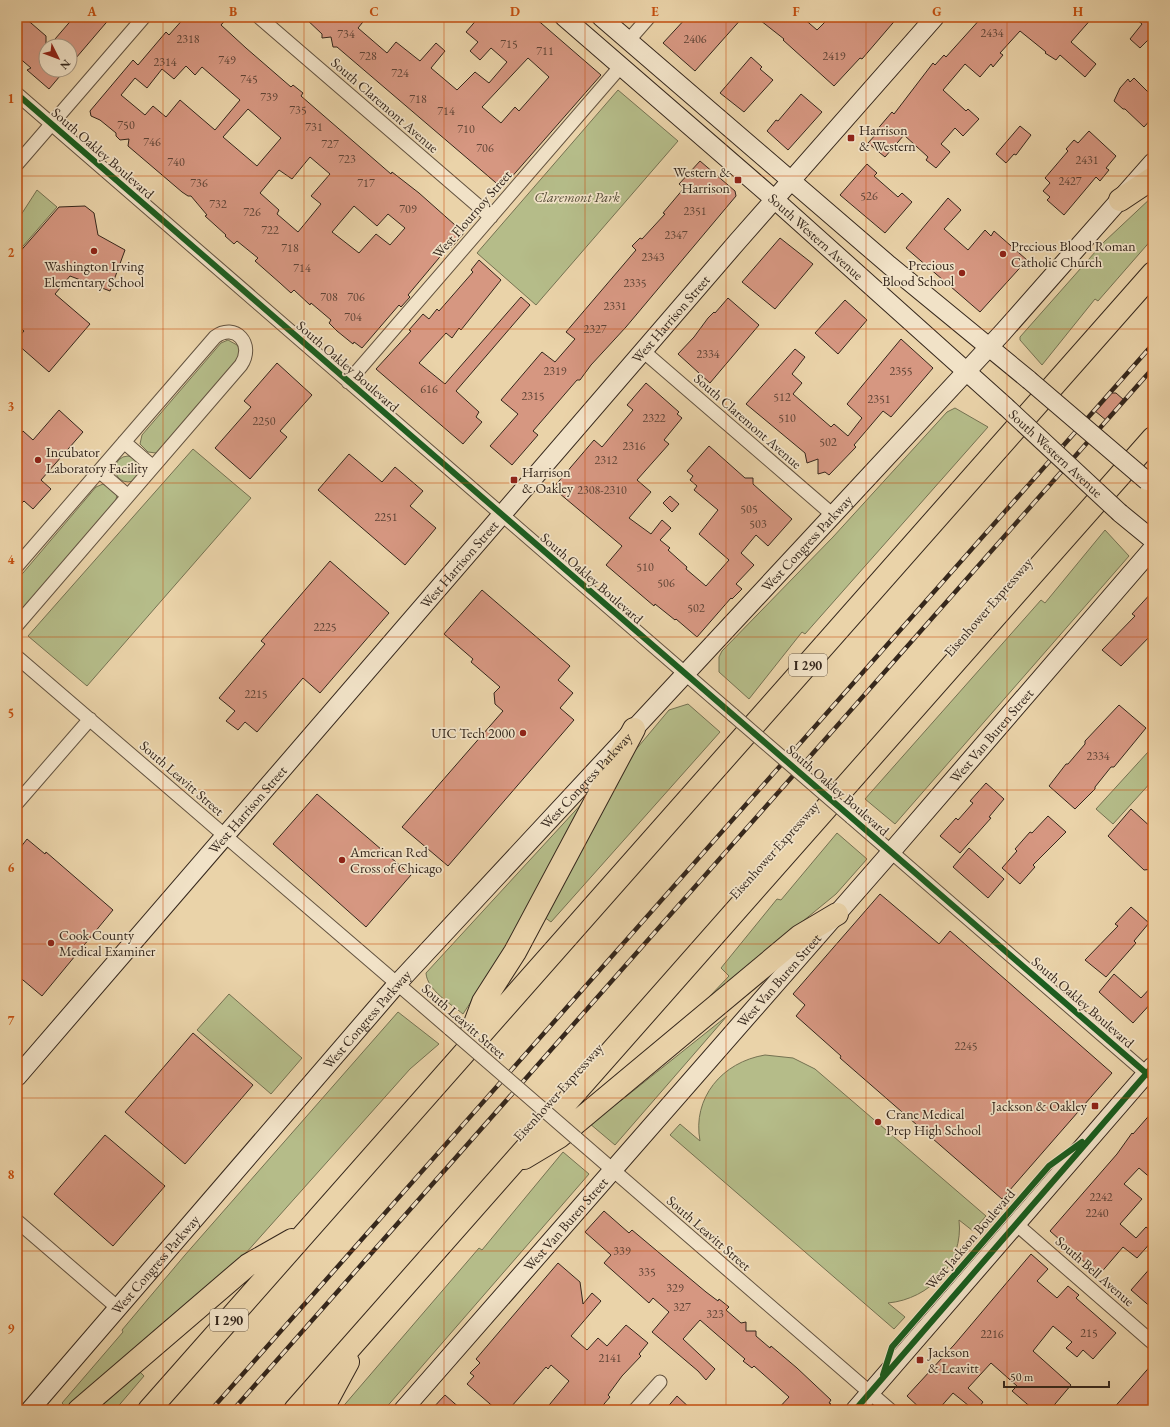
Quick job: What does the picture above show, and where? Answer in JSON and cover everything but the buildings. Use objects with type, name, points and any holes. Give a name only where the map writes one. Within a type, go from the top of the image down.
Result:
[{"type":"highway","points":[[1120,200],[1153,178]]},
{"type":"highway","name":"I 290","points":[[149,1410],[1153,274]]},
{"type":"highway","name":"Eisenhower Expressway","points":[[295,1410],[506,1168],[814,824],[1153,438]]},
{"type":"highway","points":[[463,1056],[484,1002],[516,952],[634,729]]},
{"type":"highway","points":[[506,1168],[559,1137],[800,936],[837,914]]},
{"type":"highway","points":[[79,1410],[248,1265],[308,1230]]},
{"type":"highway","points":[[322,1410],[361,1335]]},
{"type":"street","points":[[17,164],[144,17]]},
{"type":"street","name":"South Claremont Avenue","points":[[259,17],[490,217]]},
{"type":"street","name":"South Western Avenue","points":[[564,17],[774,199],[967,371],[1120,513],[1153,540]]},
{"type":"street","name":"South Western Avenue","points":[[601,17],[889,265],[1029,380],[1150,484]]},
{"type":"street","points":[[628,40],[649,17]]},
{"type":"street","name":"West Harrison Street","points":[[17,1078],[774,199],[935,17]]},
{"type":"street","name":"West Flournoy Street","points":[[348,382],[621,66]]},
{"type":"street","name":"South Oakley Boulevard","points":[[17,94],[685,674],[1151,1073]]},
{"type":"street","name":"West Congress Parkway","points":[[30,1410],[397,984],[967,371],[1153,162]]},
{"type":"street","points":[[17,566],[215,337],[221,333],[228,332],[239,336],[246,346],[247,353],[241,365],[17,625]]},
{"type":"street","name":"South Claremont Avenue","points":[[643,351],[833,515]]},
{"type":"street","points":[[124,442],[153,467]]},
{"type":"street","points":[[99,471],[128,496]]},
{"type":"street","name":"West Van Buren Street","points":[[403,1410],[612,1169],[892,852],[1153,548]]},
{"type":"street","name":"South Leavitt Street","points":[[17,657],[890,1410]]},
{"type":"street","points":[[17,803],[90,719]]},
{"type":"street","name":"West Jackson Boulevard","points":[[855,1410],[1016,1224],[1151,1073]]},
{"type":"street","points":[[17,1221],[118,1308]]},
{"type":"street","name":"South Bell Avenue","points":[[1016,1224],[1153,1343]]},
{"type":"street","points":[[635,1410],[660,1382]]},
{"type":"green space","name":"Claremont Park","points":[[618,90],[678,141],[536,305],[477,253]]},
{"type":"green space","points":[[37,190],[57,207],[17,253],[17,221]]},
{"type":"green space","points":[[1153,196],[1153,238],[1098,301],[1095,299],[1042,365],[1020,340],[1020,337],[1104,242]]},
{"type":"green space","points":[[228,340],[237,345],[242,352],[240,360],[163,450],[156,453],[148,452],[140,444],[142,435],[221,343]]},
{"type":"green space","points":[[955,408],[988,427],[805,634],[802,632],[749,699],[719,672],[719,657],[722,651],[833,537],[947,412]]},
{"type":"green space","points":[[193,449],[251,498],[87,686],[28,636]]},
{"type":"green space","points":[[128,456],[137,460],[141,469],[137,478],[128,482],[119,478],[115,469],[119,460]]},
{"type":"green space","points":[[103,484],[112,489],[117,495],[115,504],[17,616],[17,580],[96,487]]},
{"type":"green space","points":[[1105,530],[1129,556],[895,824],[865,799],[1041,600],[1045,603]]},
{"type":"green space","points":[[688,704],[720,732],[551,922],[544,917],[633,753],[669,710]]},
{"type":"green space","points":[[1148,752],[1153,757],[1153,780],[1113,824],[1096,809]]},
{"type":"green space","points":[[586,799],[537,900],[463,1014],[435,991],[427,979],[426,973]]},
{"type":"green space","points":[[837,833],[867,859],[836,894],[736,976],[689,1018],[729,976],[721,968],[777,899],[781,900]]},
{"type":"green space","points":[[229,994],[302,1058],[271,1094],[197,1030]]},
{"type":"green space","points":[[398,1012],[439,1044],[410,1069],[245,1254],[68,1409],[62,1403],[123,1332],[122,1330],[185,1255]]},
{"type":"green space","points":[[727,1016],[615,1145],[589,1123],[623,1099]]},
{"type":"green space","points":[[765,1055],[793,1058],[815,1069],[986,1216],[973,1231],[959,1220],[959,1236],[956,1251],[950,1264],[941,1276],[930,1286],[918,1294],[903,1300],[888,1303],[905,1317],[894,1329],[670,1135],[680,1124],[700,1141],[699,1125],[701,1110],[713,1084],[723,1074],[736,1065]]},
{"type":"green space","points":[[563,1152],[589,1174],[384,1410],[340,1410],[479,1248],[482,1250]]},
{"type":"green space","points":[[140,1372],[144,1376],[115,1410],[97,1410]]},
{"type":"railway","points":[[211,1410],[1153,344]]},
{"type":"railway","points":[[233,1410],[1153,368]]},
{"type":"cycle path","points":[[17,94],[1153,1079]]},
{"type":"cycle path","points":[[855,1410],[1153,1066]]},
{"type":"cycle path","points":[[883,1375],[892,1347],[1049,1166],[1082,1142]]},
{"type":"place","name":"Harrison & Western","points":[[851,138]]},
{"type":"place","name":"Western & Harrison","points":[[738,180]]},
{"type":"place","name":"Washington Irving Elementary School","points":[[94,251]]},
{"type":"place","name":"Precious Blood Roman Catholic Church","points":[[1003,254]]},
{"type":"place","name":"Precious Blood School","points":[[962,273]]},
{"type":"place","name":"Incubator Laboratory Facility","points":[[38,460]]},
{"type":"place","name":"Harrison & Oakley","points":[[514,480]]},
{"type":"place","name":"UIC Tech 2000","points":[[523,733]]},
{"type":"place","name":"American Red Cross of Chicago","points":[[342,860]]},
{"type":"place","name":"Cook County Medical Examiner","points":[[51,943]]},
{"type":"place","name":"Jackson & Oakley","points":[[1095,1106]]},
{"type":"place","name":"Crane Medical Prep High School","points":[[878,1122]]},
{"type":"place","name":"Jackson & Leavitt","points":[[920,1360]]}]
